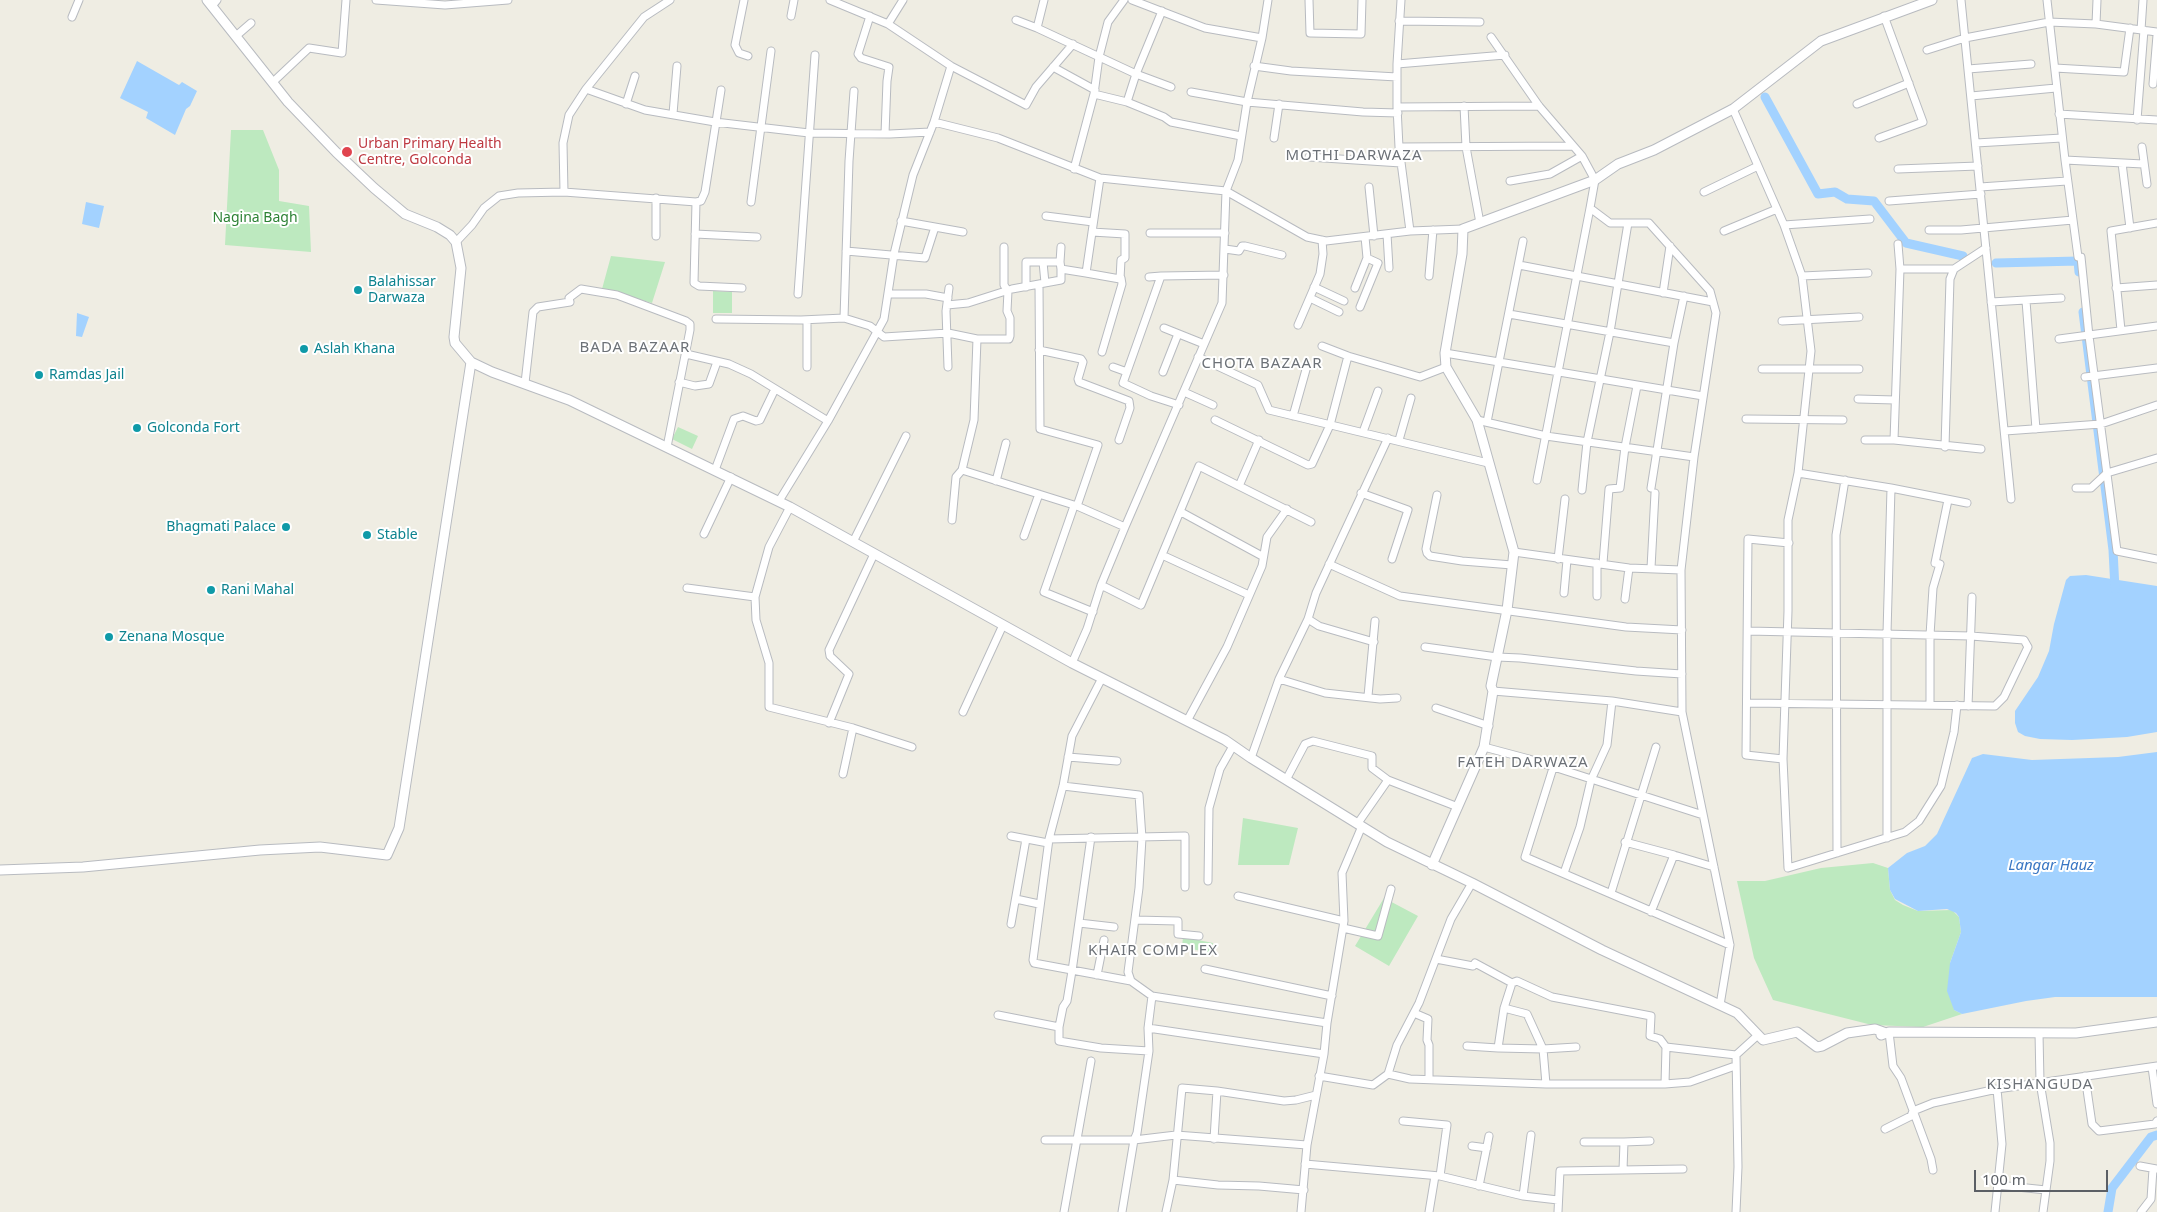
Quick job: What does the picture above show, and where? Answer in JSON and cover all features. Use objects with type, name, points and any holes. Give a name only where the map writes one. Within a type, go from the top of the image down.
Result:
[{"type":"street","points":[[72,17],[79,0]]},
{"type":"street","points":[[273,82],[309,48],[342,53],[346,0]]},
{"type":"street","points":[[376,0],[445,6],[508,0]]},
{"type":"street","points":[[564,192],[563,143],[569,114],[586,89],[644,17],[670,0]]},
{"type":"street","points":[[744,0],[735,45],[739,53],[748,56]]},
{"type":"street","points":[[792,16],[794,0]]},
{"type":"street","points":[[830,0],[888,24],[951,66],[1026,105],[1036,87],[1073,44]]},
{"type":"street","points":[[888,24],[903,0]]},
{"type":"street","points":[[1037,28],[1044,0]]},
{"type":"street","points":[[1114,14],[1116,0]]},
{"type":"street","points":[[1074,168],[1094,92],[1099,57],[1108,22],[1124,0]]},
{"type":"street","points":[[1132,0],[1205,28],[1262,38]]},
{"type":"street","points":[[1072,663],[1093,612],[1101,585],[1222,303],[1226,191],[1238,160],[1247,102],[1262,38],[1268,0]]},
{"type":"street","points":[[1309,0],[1310,33],[1362,34],[1362,0]]},
{"type":"street","points":[[1401,0],[1397,64],[1397,110],[1399,148],[1410,232]]},
{"type":"street","points":[[934,122],[998,138],[1100,178],[1226,191],[1307,237],[1322,240],[1463,228],[1595,180],[1618,164],[1654,150],[1733,109],[1821,41],[1884,16],[1932,0]]},
{"type":"street","points":[[1961,0],[2011,499]]},
{"type":"street","points":[[2047,0],[2067,181],[2078,257],[2081,257],[2089,336],[2117,551],[2157,559]]},
{"type":"street","points":[[2096,24],[2097,0]]},
{"type":"street","points":[[2137,120],[2143,0]]},
{"type":"street","points":[[212,2],[288,102],[336,152],[405,214],[437,227],[450,235],[456,242],[461,268],[454,337],[455,343],[470,362],[569,400],[779,501],[1072,663],[1225,740],[1387,842],[1472,883],[1602,950],[1737,1013],[1763,1040],[1797,1032],[1817,1047],[1837,1039],[1884,1034],[1887,1032],[2076,1033],[2157,1022]]},
{"type":"street","points":[[1127,102],[1136,74],[1162,11]]},
{"type":"street","points":[[870,16],[858,54],[862,58],[889,66],[885,134]]},
{"type":"street","points":[[1879,138],[1923,122],[1884,16]]},
{"type":"street","points":[[1016,20],[1073,44],[1136,74],[1171,87]]},
{"type":"street","points":[[1400,21],[1480,22]]},
{"type":"street","points":[[1927,50],[1965,38],[2049,22],[2130,28],[2157,34],[2153,84]]},
{"type":"street","points":[[236,36],[251,23]]},
{"type":"street","points":[[2055,68],[2124,72],[2130,28]]},
{"type":"street","points":[[1490,37],[1505,55],[1540,106],[1582,156],[1595,180],[1538,480]]},
{"type":"street","points":[[751,202],[771,51]]},
{"type":"street","points":[[798,294],[814,54]]},
{"type":"street","points":[[1397,64],[1505,55]]},
{"type":"street","points":[[1968,69],[2031,64]]},
{"type":"street","points":[[673,114],[678,66]]},
{"type":"street","points":[[779,501],[828,421],[884,319],[894,254],[913,175],[934,122],[951,66]]},
{"type":"street","points":[[1254,66],[1291,71],[1397,77]]},
{"type":"street","points":[[1053,67],[1094,92],[1127,102],[1164,117],[1171,122],[1241,136]]},
{"type":"street","points":[[626,104],[635,76]]},
{"type":"street","points":[[1857,104],[1909,83]]},
{"type":"street","points":[[1971,96],[2056,88]]},
{"type":"street","points":[[586,89],[645,110],[762,128],[809,133],[885,134],[930,132]]},
{"type":"street","points":[[456,242],[472,225],[484,208],[499,196],[518,193],[564,192],[696,202],[701,200],[704,196],[721,90]]},
{"type":"street","points":[[844,318],[854,91]]},
{"type":"street","points":[[1191,92],[1247,102],[1363,112],[1464,106],[1540,106]]},
{"type":"street","points":[[1274,138],[1279,104]]},
{"type":"street","points":[[1464,106],[1466,147],[1480,223]]},
{"type":"street","points":[[1733,109],[1777,208],[1802,276],[1811,351],[1798,473],[1788,520],[1783,759],[1788,868],[1887,838],[1911,828],[1920,821],[1940,786],[1954,732],[1958,705]]},
{"type":"street","points":[[2059,114],[2157,120]]},
{"type":"street","points":[[1976,143],[2062,138]]},
{"type":"street","points":[[1399,148],[1572,146]]},
{"type":"street","points":[[2142,147],[2147,184]]},
{"type":"street","points":[[1510,181],[1550,174],[1582,156]]},
{"type":"street","points":[[1309,157],[1401,163]]},
{"type":"street","points":[[2065,160],[2143,164]]},
{"type":"street","points":[[2122,164],[2130,228]]},
{"type":"street","points":[[1704,192],[1758,166]]},
{"type":"street","points":[[1898,168],[1978,166]]},
{"type":"street","points":[[1086,272],[1100,178]]},
{"type":"street","points":[[1889,201],[2067,181]]},
{"type":"street","points":[[1369,187],[1374,236]]},
{"type":"street","points":[[656,198],[656,236]]},
{"type":"street","points":[[696,202],[693,280],[696,285],[742,288]]},
{"type":"street","points":[[1590,208],[1610,223],[1649,223],[1710,291],[1716,313],[1694,457],[1681,570],[1682,712],[1730,945],[1720,1006]]},
{"type":"street","points":[[1724,231],[1777,208]]},
{"type":"street","points":[[1046,216],[1093,222]]},
{"type":"street","points":[[1784,225],[1870,220]]},
{"type":"street","points":[[1929,230],[1961,230],[2073,220]]},
{"type":"street","points":[[902,221],[963,232]]},
{"type":"street","points":[[1582,490],[1587,442],[1619,284],[1628,223]]},
{"type":"street","points":[[2121,330],[2111,231],[2157,223]]},
{"type":"street","points":[[846,251],[925,258],[935,227]]},
{"type":"street","points":[[1432,865],[1484,747],[1489,726],[1493,691],[1491,686],[1507,610],[1514,552],[1477,420],[1446,366],[1444,353],[1462,254],[1463,228]]},
{"type":"street","points":[[1429,276],[1433,230]]},
{"type":"street","points":[[1092,232],[1126,234],[1125,258],[1121,260],[1122,284],[1102,352]]},
{"type":"street","points":[[1150,232],[1225,232]]},
{"type":"street","points":[[695,234],[757,237]]},
{"type":"street","points":[[1387,234],[1389,268]]},
{"type":"street","points":[[1355,288],[1367,258],[1365,237]]},
{"type":"street","points":[[1298,325],[1320,274],[1323,254],[1322,240]]},
{"type":"street","points":[[1487,422],[1523,241]]},
{"type":"street","points":[[1894,440],[1900,269],[1898,244]]},
{"type":"street","points":[[1225,249],[1239,251],[1243,246],[1282,255]]},
{"type":"street","points":[[1663,292],[1670,246]]},
{"type":"street","points":[[716,319],[807,320],[844,318],[870,326],[884,337],[948,333],[977,339],[1009,339],[1010,318],[1007,311],[1008,291],[1004,285],[1004,247]]},
{"type":"street","points":[[889,294],[919,294],[947,301],[968,303],[1008,291],[1061,280],[1061,247]]},
{"type":"street","points":[[1900,269],[1954,269],[1986,248]]},
{"type":"street","points":[[1360,307],[1378,263],[1367,258]]},
{"type":"street","points":[[1026,287],[1026,262],[1043,262],[1121,278]]},
{"type":"street","points":[[1043,262],[1039,350],[1040,429],[1098,445],[1044,592],[1093,612]]},
{"type":"street","points":[[1519,265],[1713,302]]},
{"type":"street","points":[[1946,447],[1950,279],[1954,269]]},
{"type":"street","points":[[1802,276],[1868,273]]},
{"type":"street","points":[[1149,277],[1224,275]]},
{"type":"street","points":[[1161,276],[1123,383],[1151,396],[1179,405]]},
{"type":"street","points":[[2116,288],[2157,285]]},
{"type":"street","points":[[1314,287],[1344,301]]},
{"type":"street","points":[[948,366],[947,301],[949,288]]},
{"type":"street","points":[[525,383],[534,312],[538,307],[570,302],[569,298],[581,290],[617,295],[686,322],[690,324],[690,330],[667,447]]},
{"type":"street","points":[[1651,568],[1653,490],[1657,453],[1674,342],[1684,296]]},
{"type":"street","points":[[1310,298],[1339,312]]},
{"type":"street","points":[[1992,302],[2061,298]]},
{"type":"street","points":[[2026,301],[2036,429]]},
{"type":"street","points":[[1509,314],[1674,342]]},
{"type":"street","points":[[1782,321],[1859,317]]},
{"type":"street","points":[[807,320],[807,367]]},
{"type":"street","points":[[2060,339],[2157,326]]},
{"type":"street","points":[[1164,328],[1204,344]]},
{"type":"street","points":[[1163,372],[1178,334]]},
{"type":"street","points":[[952,520],[956,477],[962,470],[974,420],[977,339]]},
{"type":"street","points":[[1322,346],[1348,356],[1420,377],[1446,366]]},
{"type":"street","points":[[1039,350],[1081,359],[1083,362],[1078,379],[1079,382],[1129,401],[1130,408],[1119,440]]},
{"type":"street","points":[[1444,353],[1703,396]]},
{"type":"street","points":[[686,354],[729,364],[751,374],[828,421]]},
{"type":"street","points":[[1215,420],[1310,465],[1330,425],[1348,356]]},
{"type":"street","points":[[1198,357],[1258,385],[1269,410],[1488,463]]},
{"type":"street","points":[[0,870],[84,867],[260,850],[320,847],[387,855],[399,828],[470,362]]},
{"type":"street","points":[[679,382],[695,386],[709,384],[717,362]]},
{"type":"street","points":[[1293,416],[1307,366]]},
{"type":"street","points":[[1113,367],[1127,372]]},
{"type":"street","points":[[2085,377],[2157,368]]},
{"type":"street","points":[[1762,370],[1859,369]]},
{"type":"street","points":[[1597,596],[1609,489],[1620,488],[1625,446],[1637,386]]},
{"type":"street","points":[[715,470],[734,419],[743,416],[756,421],[760,420],[775,389]]},
{"type":"street","points":[[1363,432],[1378,391]]},
{"type":"street","points":[[1184,392],[1213,405]]},
{"type":"street","points":[[1399,440],[1411,398]]},
{"type":"street","points":[[1858,399],[1895,400]]},
{"type":"street","points":[[2004,431],[2101,424],[2157,405]]},
{"type":"street","points":[[1746,419],[1803,418],[1843,420]]},
{"type":"street","points":[[1477,420],[1546,436],[1694,457]]},
{"type":"street","points":[[853,542],[906,436]]},
{"type":"street","points":[[1251,758],[1279,679],[1308,619],[1316,593],[1361,493],[1388,438]]},
{"type":"street","points":[[1239,486],[1259,440]]},
{"type":"street","points":[[1865,440],[1894,440],[1930,443],[1946,447],[1981,449]]},
{"type":"street","points":[[996,481],[1006,443]]},
{"type":"street","points":[[2076,488],[2095,486],[2106,473],[2157,459]]},
{"type":"street","points":[[1101,585],[1141,605],[1199,466],[1312,522]]},
{"type":"street","points":[[962,470],[1076,506],[1126,527]]},
{"type":"street","points":[[1798,473],[1891,488],[1966,503]]},
{"type":"street","points":[[704,534],[731,477]]},
{"type":"street","points":[[1837,853],[1836,535],[1846,480]]},
{"type":"street","points":[[1887,838],[1886,706],[1891,488]]},
{"type":"street","points":[[1361,493],[1408,510],[1392,559]]},
{"type":"street","points":[[1024,536],[1039,494]]},
{"type":"street","points":[[1437,495],[1426,549],[1430,556],[1512,565]]},
{"type":"street","points":[[1558,559],[1565,500]]},
{"type":"street","points":[[1930,704],[1930,635],[1933,588],[1940,564],[1935,563],[1948,500]]},
{"type":"street","points":[[790,507],[769,547],[755,597],[756,620],[769,663],[769,707],[853,728],[912,747]]},
{"type":"street","points":[[1187,721],[1227,647],[1262,566],[1262,556],[1267,537],[1287,508]]},
{"type":"street","points":[[1180,512],[1262,556]]},
{"type":"street","points":[[1783,759],[1746,755],[1748,703],[1748,539],[1788,543]]},
{"type":"street","points":[[1514,552],[1629,568],[1681,570]]},
{"type":"street","points":[[829,723],[849,674],[830,656],[829,650],[874,554]]},
{"type":"street","points":[[1162,555],[1249,595]]},
{"type":"street","points":[[1564,593],[1567,560]]},
{"type":"street","points":[[1329,564],[1400,596],[1626,627],[1682,630]]},
{"type":"street","points":[[1625,599],[1629,568]]},
{"type":"street","points":[[688,588],[755,597]]},
{"type":"street","points":[[1968,706],[1972,597]]},
{"type":"street","points":[[1308,619],[1319,626],[1374,642]]},
{"type":"street","points":[[1368,696],[1375,621]]},
{"type":"street","points":[[963,712],[1003,625]]},
{"type":"street","points":[[1748,631],[1971,636],[2020,639],[2027,642],[2028,647],[2000,702],[1995,706],[1748,703]]},
{"type":"street","points":[[1425,647],[1498,658],[1520,658],[1636,671],[1682,674]]},
{"type":"street","points":[[1102,678],[1072,736],[1063,786],[1049,841],[1039,904],[1033,962],[1131,981],[1152,996],[1327,1022]]},
{"type":"street","points":[[1279,679],[1325,693],[1397,698]]},
{"type":"street","points":[[1493,691],[1612,701],[1682,712]]},
{"type":"street","points":[[1564,873],[1580,827],[1591,780],[1607,745],[1612,701]]},
{"type":"street","points":[[1436,708],[1489,726]]},
{"type":"street","points":[[843,774],[853,728]]},
{"type":"street","points":[[1286,780],[1305,744],[1310,741],[1372,756],[1372,768],[1388,780],[1458,807]]},
{"type":"street","points":[[1208,881],[1209,808],[1220,769],[1233,746]]},
{"type":"street","points":[[1484,747],[1529,759],[1703,815]]},
{"type":"street","points":[[1611,893],[1625,842],[1656,747]]},
{"type":"street","points":[[1068,757],[1117,761]]},
{"type":"street","points":[[1553,768],[1525,857],[1730,945]]},
{"type":"street","points":[[1301,1212],[1306,1145],[1324,1054],[1327,1022],[1344,924],[1342,873],[1360,824],[1388,780]]},
{"type":"street","points":[[1063,786],[1139,795],[1142,838],[1135,920],[1128,972],[1131,981]]},
{"type":"street","points":[[1011,836],[1049,841],[1091,837],[1142,838],[1185,836],[1185,887]]},
{"type":"street","points":[[1091,837],[1067,1001],[1063,1007],[1059,1027],[1059,1041],[1101,1048],[1148,1051]]},
{"type":"street","points":[[1012,924],[1026,839]]},
{"type":"street","points":[[1625,842],[1714,867]]},
{"type":"street","points":[[1652,912],[1674,855]]},
{"type":"street","points":[[1319,1076],[1373,1085],[1388,1074],[1397,1045],[1414,1013],[1451,919],[1472,883]]},
{"type":"street","points":[[1238,896],[1344,924],[1378,936],[1391,889]]},
{"type":"street","points":[[1016,899],[1039,904]]},
{"type":"street","points":[[1135,920],[1178,921],[1178,934],[1200,936]]},
{"type":"street","points":[[1079,923],[1114,927]]},
{"type":"street","points":[[1098,975],[1104,940]]},
{"type":"street","points":[[1436,959],[1473,966],[1475,963],[1512,983],[1517,981],[1552,998],[1651,1016],[1650,1036],[1660,1039],[1666,1047],[1665,1084]]},
{"type":"street","points":[[1205,969],[1332,996]]},
{"type":"street","points":[[1498,1048],[1504,1008],[1512,983]]},
{"type":"street","points":[[1122,1212],[1134,1140],[1137,1133],[1148,1051],[1148,1028],[1152,996]]},
{"type":"street","points":[[1504,1008],[1527,1014],[1543,1049],[1546,1084]]},
{"type":"street","points":[[1414,1013],[1428,1019],[1429,1079]]},
{"type":"street","points":[[998,1015],[1059,1027]]},
{"type":"street","points":[[1148,1028],[1324,1054]]},
{"type":"street","points":[[1887,1032],[1893,1066],[1913,1110],[1931,1159],[1933,1170]]},
{"type":"street","points":[[2039,1033],[2040,1082],[2050,1143],[2050,1161],[2043,1212]]},
{"type":"street","points":[[1736,1212],[1738,1167],[1736,1055],[1758,1034]]},
{"type":"street","points":[[1467,1046],[1543,1049],[1576,1046]]},
{"type":"street","points":[[1666,1047],[1736,1055]]},
{"type":"street","points":[[1064,1212],[1091,1061]]},
{"type":"street","points":[[1388,1074],[1410,1079],[1546,1084],[1665,1084],[1690,1082],[1735,1066]]},
{"type":"street","points":[[1913,1110],[1933,1103],[1997,1089],[2154,1066],[2157,1104]]},
{"type":"street","points":[[2085,1076],[2092,1124],[2099,1131],[2155,1124],[2157,1121]]},
{"type":"street","points":[[1166,1212],[1173,1180],[1181,1088],[1217,1090],[1284,1101],[1316,1095]]},
{"type":"street","points":[[1995,1212],[2002,1144],[1997,1089]]},
{"type":"street","points":[[1214,1139],[1217,1090]]},
{"type":"street","points":[[1885,1129],[1911,1116],[1913,1110]]},
{"type":"street","points":[[1403,1121],[1447,1125],[1430,1212]]},
{"type":"street","points":[[1045,1140],[1134,1140],[1176,1135],[1306,1145]]},
{"type":"street","points":[[1523,1196],[1531,1135]]},
{"type":"street","points":[[1479,1186],[1489,1136]]},
{"type":"street","points":[[1584,1142],[1650,1141]]},
{"type":"street","points":[[1623,1170],[1624,1142]]},
{"type":"street","points":[[1472,1146],[1487,1148]]},
{"type":"street","points":[[1305,1164],[1438,1176],[1523,1196],[1558,1200]]},
{"type":"street","points":[[2140,1166],[2155,1169],[2151,1199],[2141,1212]]},
{"type":"street","points":[[1558,1212],[1560,1171],[1683,1169]]},
{"type":"street","points":[[1173,1180],[1218,1185],[1304,1190]]},
{"type":"street","points":[[1998,1185],[2046,1190]]},
{"type":"green space","name":"Nagina Bagh","points":[[231,130],[263,130],[279,170],[279,201],[309,206],[311,252],[225,245]]},
{"type":"green space","points":[[611,256],[665,262],[652,303],[602,289]]},
{"type":"green space","points":[[713,291],[732,292],[732,313],[713,313]]},
{"type":"green space","points":[[678,427],[698,436],[692,449],[672,439]]},
{"type":"green space","points":[[1243,818],[1298,828],[1289,865],[1238,865]]},
{"type":"green space","points":[[1873,863],[1888,868],[1890,890],[1895,900],[1918,911],[1952,910],[1959,917],[1961,932],[1950,963],[1954,1010],[1962,1014],[1923,1027],[1872,1025],[1773,1000],[1754,958],[1737,881],[1765,881],[1821,868]]},
{"type":"green space","points":[[1384,898],[1418,916],[1389,966],[1355,946]]},
{"type":"green space","points":[[1183,937],[1213,943],[1211,953],[1182,947]]},
{"type":"water","points":[[137,61],[179,85],[182,82],[197,91],[190,106],[186,109],[175,135],[146,118],[148,112],[120,98]]},
{"type":"water","points":[[86,202],[104,206],[99,228],[82,224]]},
{"type":"water","points":[[77,313],[89,317],[82,337],[76,336]]},
{"type":"water","points":[[2086,575],[2157,586],[2157,732],[2127,737],[2072,740],[2040,739],[2025,736],[2018,732],[2015,723],[2015,711],[2038,677],[2049,651],[2066,580],[2070,576]]},
{"type":"water","name":"Langar Hauz","points":[[2157,752],[2157,997],[2055,997],[1962,1014],[1954,1010],[1947,991],[1950,963],[1961,932],[1959,917],[1956,913],[1947,909],[1918,911],[1895,899],[1890,890],[1888,868],[1907,853],[1925,846],[1937,834],[1972,758],[1983,754],[2032,760],[2118,757]]},
{"type":"waterway","points":[[1765,97],[1818,194],[1835,192],[1847,199],[1874,201],[1906,243],[1963,256]]},
{"type":"waterway","points":[[1996,263],[2078,261],[2079,272]]},
{"type":"waterway","points":[[2083,312],[2113,550],[2115,589]]},
{"type":"waterway","points":[[2108,1212],[2112,1188],[2151,1137],[2157,1135]]},
{"type":"place","name":"Urban Primary Health Centre, Golconda","points":[[347,152]]},
{"type":"place","name":"Balahissar Darwaza","points":[[358,290]]},
{"type":"place","name":"Aslah Khana","points":[[304,349]]},
{"type":"place","name":"Ramdas Jail","points":[[39,375]]},
{"type":"place","name":"Golconda Fort","points":[[137,428]]},
{"type":"place","name":"Bhagmati Palace","points":[[286,527]]},
{"type":"place","name":"Stable","points":[[367,535]]},
{"type":"place","name":"Rani Mahal","points":[[211,590]]},
{"type":"place","name":"Zenana Mosque","points":[[109,637]]},
{"type":"district","name":"MOTHI DARWAZA","points":[[1354,156]]},
{"type":"district","name":"BADA BAZAAR","points":[[635,348]]},
{"type":"district","name":"CHOTA BAZAAR","points":[[1262,364]]},
{"type":"district","name":"FATEH DARWAZA","points":[[1523,763]]},
{"type":"district","name":"KHAIR COMPLEX","points":[[1153,951]]},
{"type":"district","name":"KISHANGUDA","points":[[2040,1085]]}]
